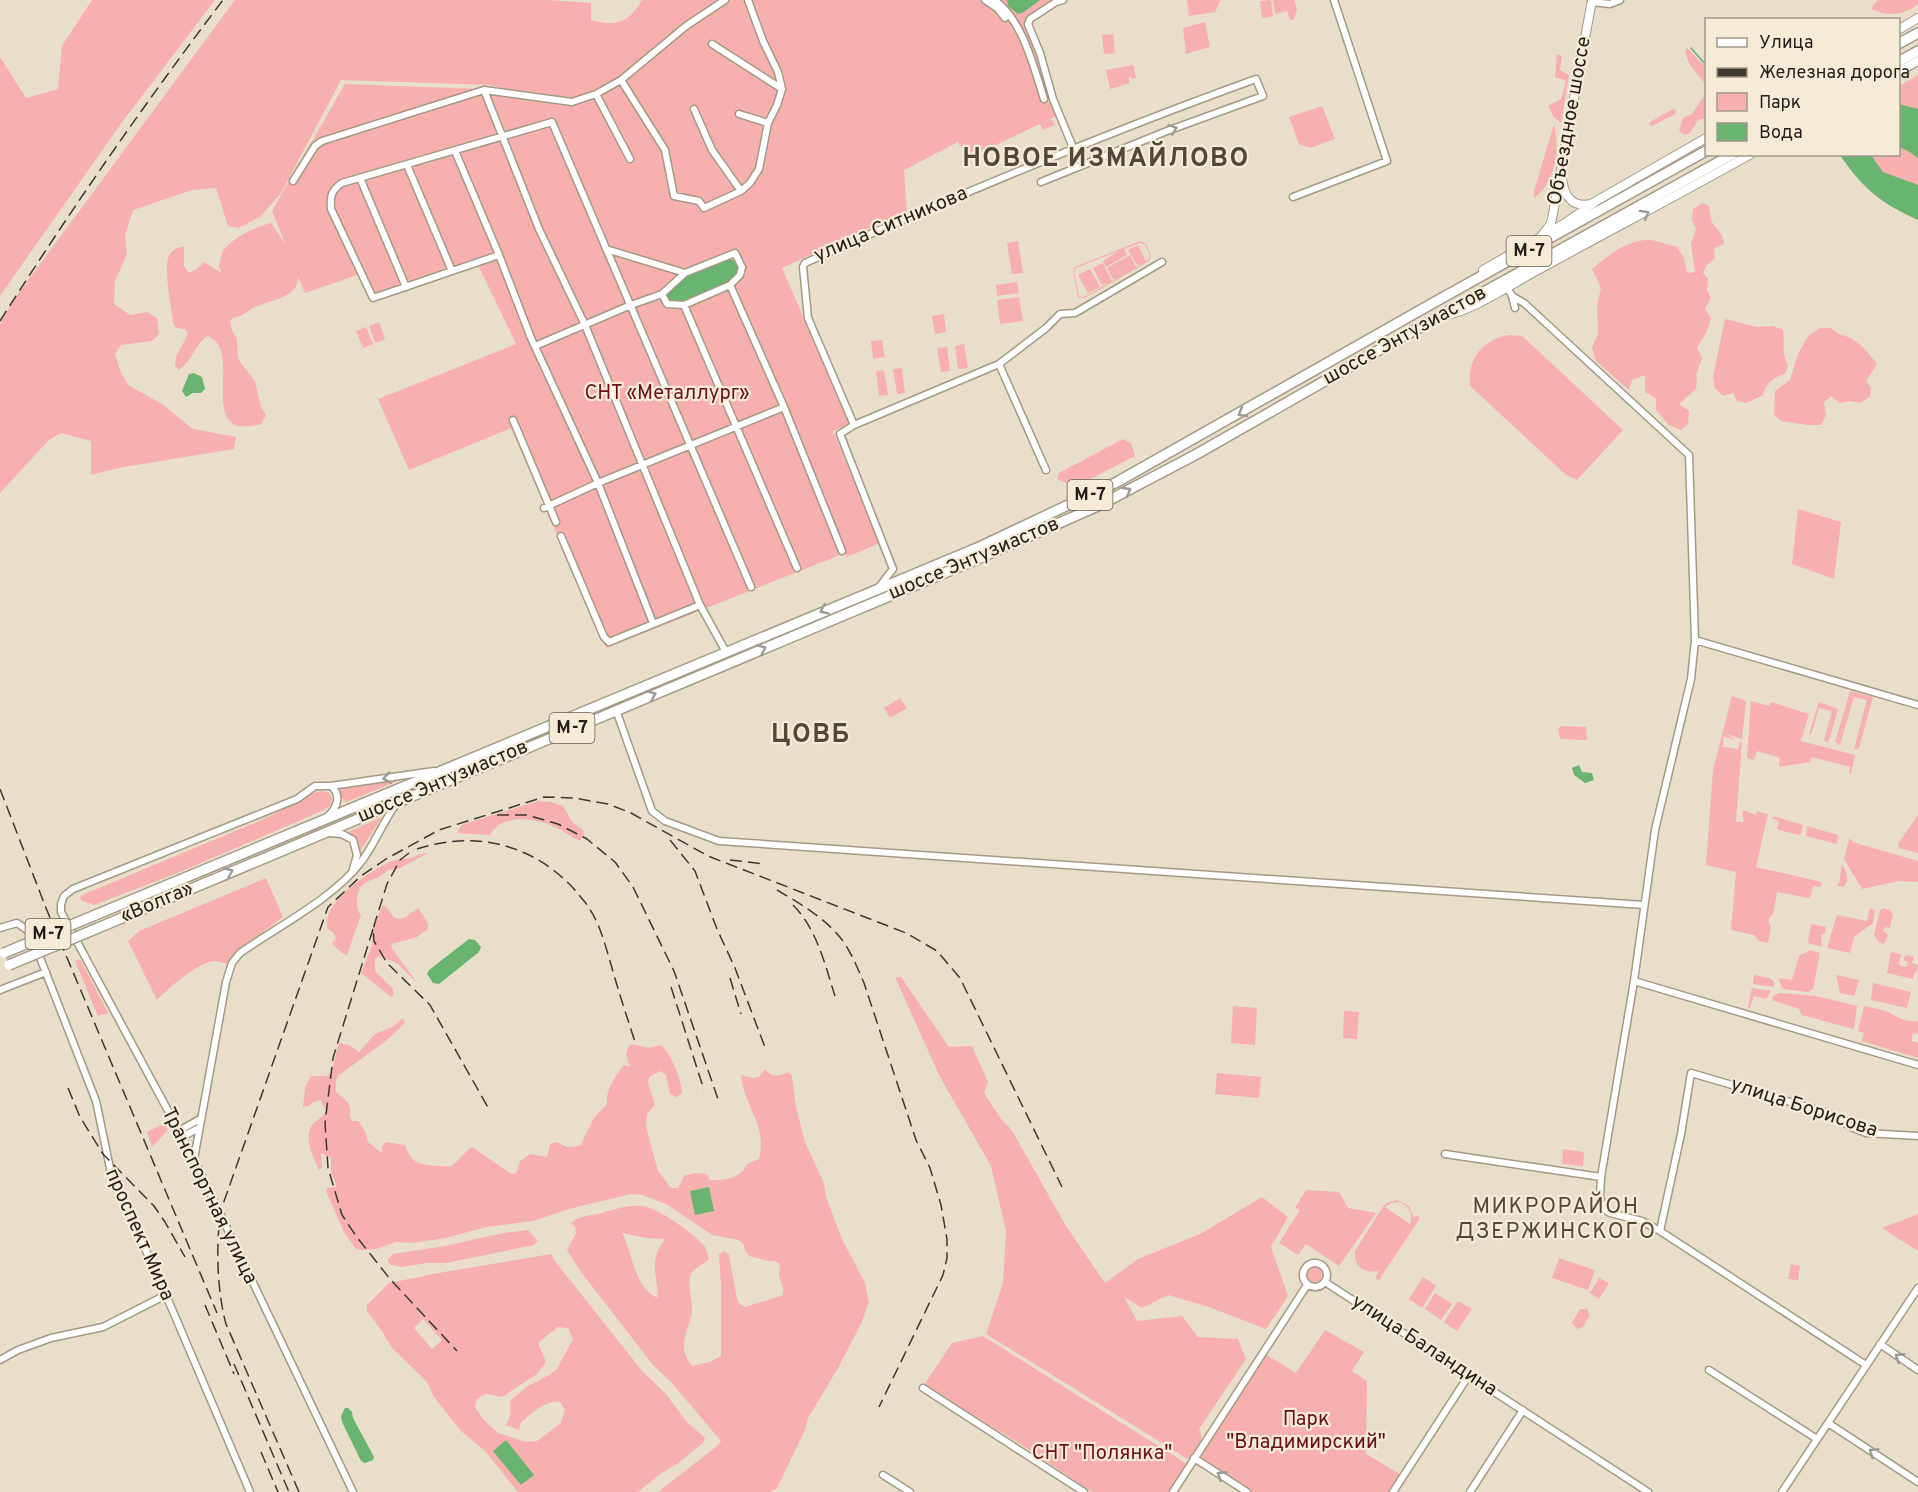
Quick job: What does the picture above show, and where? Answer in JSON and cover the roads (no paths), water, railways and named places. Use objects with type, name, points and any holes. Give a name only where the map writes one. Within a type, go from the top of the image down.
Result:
[{"type":"highway","points":[[1900,43],[1918,33]]},
{"type":"highway","points":[[1900,61],[1918,51]]},
{"type":"highway","name":"шоссе Энтузиастов","points":[[308,825],[977,548],[1117,482],[1705,152]]},
{"type":"highway","name":"шоссе Энтузиастов","points":[[317,834],[1098,506],[1195,455],[1729,156]]},
{"type":"highway","name":"«Волга»","points":[[2,953],[308,825]]},
{"type":"highway","name":"«Волга»","points":[[4,967],[317,834]]},
{"type":"main road","name":"Объездное шоссе","points":[[1540,238],[1551,223],[1592,1]]},
{"type":"main road","points":[[1900,29],[1918,18]]},
{"type":"main road","points":[[1900,71],[1918,61]]},
{"type":"main road","points":[[1433,303],[1479,272],[1705,139]]},
{"type":"main road","points":[[1442,316],[1465,309],[1636,219],[1747,156]]},
{"type":"main road","points":[[1562,170],[1564,189],[1569,199],[1583,206],[1594,203]]},
{"type":"street","points":[[293,181],[315,146],[322,141],[484,90],[572,102],[596,94],[621,80],[686,26],[725,0]]},
{"type":"street","points":[[621,80],[665,150],[674,196],[699,201],[704,208],[741,191],[750,183],[759,169],[768,123],[782,89],[778,72],[763,41],[748,0]]},
{"type":"street","points":[[985,0],[997,8],[1005,18]]},
{"type":"street","points":[[1041,182],[1167,131],[1263,96],[1256,79],[1161,114],[1074,150],[1053,99],[1040,53],[1028,24],[1030,20],[1056,2],[1064,0]]},
{"type":"street","points":[[1293,198],[1387,161],[1334,0]]},
{"type":"street","points":[[1592,1],[1610,4],[1620,0]]},
{"type":"street","points":[[996,1],[1011,16],[1030,55],[1044,99]]},
{"type":"street","points":[[712,44],[782,89]]},
{"type":"street","points":[[484,90],[539,229],[585,325],[700,605],[726,652]]},
{"type":"street","points":[[596,94],[630,159]]},
{"type":"street","points":[[694,109],[712,150],[741,191]]},
{"type":"street","points":[[739,114],[768,123]]},
{"type":"street","points":[[499,255],[373,298],[331,209],[330,198],[335,188],[360,178],[552,122],[751,587]]},
{"type":"street","name":"улица Ситникова","points":[[854,425],[808,318],[803,265],[912,215],[1074,150]]},
{"type":"street","points":[[455,151],[535,346],[598,483],[653,623]]},
{"type":"street","points":[[407,165],[452,271]]},
{"type":"street","points":[[360,178],[406,287]]},
{"type":"street","points":[[606,249],[685,273]]},
{"type":"street","points":[[535,346],[662,294],[685,273],[735,253],[742,267],[740,275],[730,285],[684,305],[667,304],[662,294]]},
{"type":"street","points":[[878,588],[893,569],[840,434],[854,425],[999,364],[1046,328],[1060,314],[1075,312],[1162,262]]},
{"type":"street","points":[[730,285],[784,407],[842,550]]},
{"type":"street","points":[[1507,287],[1515,308]]},
{"type":"street","points":[[1512,296],[1524,303],[1689,455],[1695,640],[1691,679],[1655,830],[1634,981],[1601,1177],[1600,1197],[1604,1209],[1610,1213],[1642,1221],[1660,1231],[1866,1365]]},
{"type":"street","points":[[684,305],[796,568]]},
{"type":"street","points":[[999,364],[1046,470]]},
{"type":"street","points":[[546,507],[598,483],[784,407]]},
{"type":"street","points":[[513,420],[546,507],[556,522]]},
{"type":"street","points":[[561,536],[572,570],[589,608],[609,642],[700,605]]},
{"type":"street","points":[[1695,640],[1918,705]]},
{"type":"street","points":[[616,710],[652,811],[665,821],[719,841],[1644,905]]},
{"type":"street","points":[[331,786],[443,769]]},
{"type":"street","name":"Транспортная улица","points":[[331,786],[315,786],[297,799],[73,890],[64,896],[61,904],[62,912],[82,952],[194,1160],[352,1492]]},
{"type":"street","points":[[325,818],[333,811],[337,802],[338,795],[331,786]]},
{"type":"street","points":[[194,1160],[226,982],[232,963],[240,953],[320,900],[361,863],[388,815],[400,800]]},
{"type":"street","points":[[317,834],[342,834],[353,840],[357,855],[351,872]]},
{"type":"street","name":"проспект Мира","points":[[0,928],[17,923],[30,932],[96,1101],[111,1173],[250,1492]]},
{"type":"street","points":[[0,990],[46,972]]},
{"type":"street","points":[[1634,981],[1918,1065]]},
{"type":"street","name":"улица Борисова","points":[[1660,1231],[1681,1134],[1691,1072],[1828,1113],[1851,1127],[1866,1132],[1918,1136]]},
{"type":"street","points":[[180,1134],[201,1119]]},
{"type":"street","points":[[180,1134],[199,1128]]},
{"type":"street","points":[[1445,1154],[1601,1177]]},
{"type":"street","points":[[1312,1264],[1320,1265],[1325,1270],[1325,1282],[1319,1287],[1307,1285],[1302,1275],[1305,1268],[1312,1264]]},
{"type":"street","name":"улица Баландина","points":[[1325,1282],[1648,1492]]},
{"type":"street","points":[[1173,1492],[1307,1285]]},
{"type":"street","points":[[1782,1492],[1918,1288]]},
{"type":"street","points":[[0,1360],[18,1350],[51,1338],[103,1327],[166,1295]]},
{"type":"street","points":[[1880,1344],[1918,1370]]},
{"type":"street","points":[[1709,1370],[1817,1439]]},
{"type":"street","points":[[1393,1492],[1469,1375]]},
{"type":"street","points":[[923,1388],[1084,1492]]},
{"type":"street","points":[[1472,1491],[1523,1410]]},
{"type":"street","points":[[1828,1423],[1918,1482]]},
{"type":"street","points":[[1194,1458],[1247,1492]]},
{"type":"street","points":[[883,1475],[910,1492]]},
{"type":"water","points":[[1007,0],[1040,0],[1018,14],[1008,6]]},
{"type":"water","points":[[1900,104],[1918,109],[1918,158],[1900,147]]},
{"type":"water","points":[[1841,156],[1872,156],[1883,172],[1918,185],[1918,220],[1883,201],[1857,177]]},
{"type":"water","points":[[733,260],[738,271],[726,284],[695,297],[669,302],[666,297],[667,292],[688,276]]},
{"type":"water","points":[[194,373],[202,377],[205,389],[201,393],[193,393],[186,397],[182,391],[189,374]]},
{"type":"water","points":[[1579,765],[1582,772],[1592,773],[1594,780],[1585,783],[1574,775],[1572,768]]},
{"type":"water","points":[[469,939],[475,940],[481,947],[479,952],[439,984],[433,983],[427,974],[429,970]]},
{"type":"water","points":[[709,1187],[714,1211],[695,1215],[690,1191]]},
{"type":"water","points":[[345,1408],[352,1412],[374,1457],[373,1460],[365,1463],[361,1461],[342,1422],[341,1416]]},
{"type":"water","points":[[506,1440],[534,1475],[521,1485],[493,1451]]},
{"type":"waterway","points":[[1691,48],[1705,64]]},
{"type":"railway","points":[[0,321],[108,158],[223,0]]},
{"type":"railway","points":[[0,789],[46,908],[217,1313]]},
{"type":"railway","points":[[299,1492],[226,1324],[218,1266],[218,1235],[222,1207],[328,907],[361,876],[386,859],[439,830],[544,797],[574,798],[608,804],[631,813],[708,856],[906,933],[937,951],[960,978],[1062,1187]]},
{"type":"railway","points":[[497,815],[527,815],[558,824],[587,839],[615,862],[633,887],[674,971],[718,1099]]},
{"type":"railway","points":[[670,840],[695,871],[766,1050]]},
{"type":"railway","points":[[417,849],[439,843],[482,841],[522,852],[559,874],[575,890],[597,922],[635,1042]]},
{"type":"railway","points":[[409,853],[400,860],[387,884],[373,929],[374,941],[387,963],[430,1005],[490,1111]]},
{"type":"railway","points":[[730,860],[765,864]]},
{"type":"railway","points":[[777,890],[826,923],[850,952],[864,983],[916,1140],[930,1168],[941,1205],[947,1239],[947,1258],[943,1275],[879,1407]]},
{"type":"railway","points":[[793,905],[814,936],[835,996]]},
{"type":"railway","points":[[373,929],[333,1058],[325,1123],[328,1168],[342,1215],[356,1236],[390,1279],[457,1351]]},
{"type":"railway","points":[[730,978],[741,1014]]},
{"type":"railway","points":[[671,987],[704,1090]]},
{"type":"railway","points":[[68,1088],[80,1117],[103,1154],[154,1206],[185,1257]]},
{"type":"railway","points":[[205,1305],[234,1374]]},
{"type":"railway","points":[[234,1364],[289,1492]]},
{"type":"railway","points":[[261,1452],[278,1492]]},
{"type":"district","name":"НОВОЕ ИЗМАЙЛОВО","points":[[1106,159]]},
{"type":"district","name":"ЦОВБ","points":[[811,735]]},
{"type":"district","name":"МИКРОРАЙОН ДЗЕРЖИНСКОГО","points":[[1556,1220]]},
{"type":"park label","name":"СНТ «Металлург»","points":[[667,394]]},
{"type":"park label","name":"Парк \"Владимирский\"","points":[[1306,1432]]},
{"type":"park label","name":"СНТ \"Полянка\"","points":[[1102,1454]]}]
